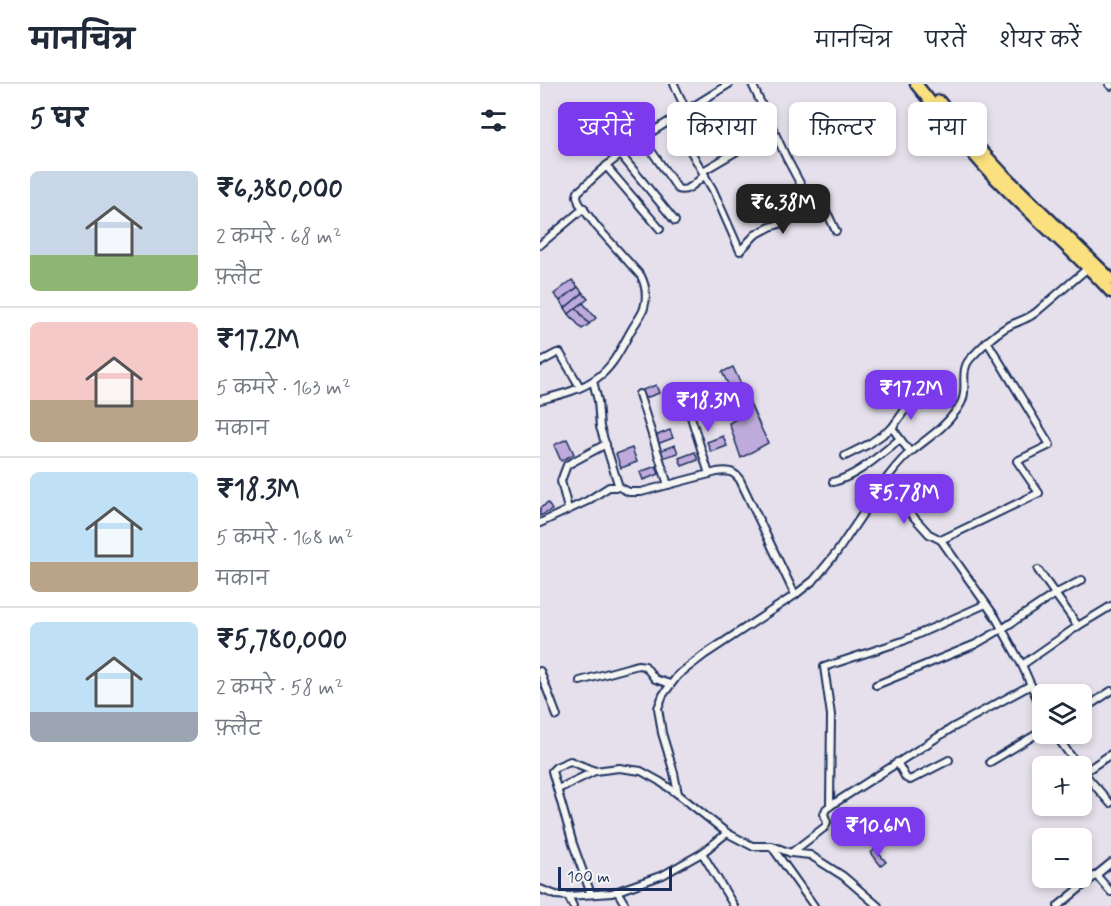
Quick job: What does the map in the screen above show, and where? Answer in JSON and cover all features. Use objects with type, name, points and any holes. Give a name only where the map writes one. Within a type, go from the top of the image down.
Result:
[{"type":"main road","points":[[916,84],[998,182],[1051,231],[1111,292]]},
{"type":"main road","points":[[925,84],[999,170],[1111,279]]},
{"type":"street","points":[[674,84],[682,102]]},
{"type":"street","points":[[699,102],[729,84]]},
{"type":"street","points":[[752,84],[760,102]]},
{"type":"street","points":[[777,138],[809,200],[825,210],[836,231]]},
{"type":"street","points":[[655,155],[678,189],[682,191],[704,173],[731,156]]},
{"type":"street","points":[[540,400],[568,392],[599,377],[613,362],[644,310],[645,283],[641,276],[597,227],[577,200],[578,192],[620,156]]},
{"type":"street","points":[[622,156],[675,221]]},
{"type":"street","points":[[695,156],[740,250],[755,235],[792,219],[812,203]]},
{"type":"street","points":[[606,166],[660,230]]},
{"type":"street","points":[[540,245],[584,208]]},
{"type":"street","points":[[678,794],[658,708],[670,684],[704,655],[814,580],[837,552],[895,468],[910,452],[942,428],[958,409],[963,398],[966,364],[987,341],[1004,329],[1034,315],[1088,268]]},
{"type":"street","points":[[941,540],[1039,493],[1017,461],[1050,445],[987,341]]},
{"type":"street","points":[[540,362],[560,353],[580,387]]},
{"type":"street","points":[[593,381],[598,401],[600,427],[619,487]]},
{"type":"street","points":[[845,456],[869,444],[892,428],[919,390]]},
{"type":"street","points":[[639,394],[669,484]]},
{"type":"street","points":[[685,398],[709,474]]},
{"type":"street","points":[[892,428],[910,452]]},
{"type":"street","points":[[833,482],[845,479],[858,471],[900,439]]},
{"type":"street","points":[[568,509],[561,481],[567,465],[606,444]]},
{"type":"street","points":[[540,523],[614,486],[634,492],[709,474],[725,471],[734,473],[795,595]]},
{"type":"street","points":[[791,853],[825,827],[827,822],[824,814],[830,806],[952,728],[1031,685],[1002,629],[941,540],[928,534],[883,483]]},
{"type":"street","points":[[1038,570],[1078,626]]},
{"type":"street","points":[[876,685],[976,644],[1055,594],[1082,580]]},
{"type":"street","points":[[830,806],[831,715],[824,667],[903,641],[986,604]]},
{"type":"street","points":[[1022,665],[1111,606]]},
{"type":"street","points":[[580,681],[638,664],[645,666],[655,679],[670,684]]},
{"type":"street","points":[[540,670],[557,716]]},
{"type":"street","points":[[1092,706],[1111,692]]},
{"type":"street","points":[[990,762],[1032,737]]},
{"type":"street","points":[[1092,766],[1111,754]]},
{"type":"street","points":[[897,762],[906,778],[910,780],[950,760]]},
{"type":"street","points":[[591,894],[573,844],[552,771],[572,761],[595,771]]},
{"type":"street","points":[[558,789],[595,771],[619,768],[641,771],[678,794],[727,833],[752,846],[771,846],[791,853],[810,855],[843,876],[878,906]]},
{"type":"street","points":[[1092,783],[1110,803]]},
{"type":"street","points":[[540,889],[556,895],[568,896],[612,893],[663,875],[702,853],[727,833]]},
{"type":"street","points":[[771,846],[814,906]]},
{"type":"street","points":[[702,853],[734,906]]},
{"type":"street","points":[[1058,906],[1111,863]]},
{"type":"street","points":[[1096,875],[1111,892]]},
{"type":"street","points":[[617,891],[626,906]]},
{"type":"street","points":[[568,896],[573,906]]},
{"type":"building","points":[[572,280],[578,287],[560,301],[554,294]]},
{"type":"building","points":[[578,287],[583,293],[565,308],[560,301]]},
{"type":"building","points":[[583,293],[588,299],[569,314],[565,308]]},
{"type":"building","points":[[583,303],[596,318],[589,324],[576,308]]},
{"type":"building","points":[[576,308],[589,324],[582,329],[569,314]]},
{"type":"building","points":[[733,367],[768,443],[741,458],[729,423],[738,418],[727,394],[732,392],[722,372]]},
{"type":"building","points":[[656,385],[659,393],[643,399],[640,391]]},
{"type":"building","points":[[670,430],[673,438],[657,444],[655,436]]},
{"type":"building","points":[[723,436],[727,446],[711,452],[707,442]]},
{"type":"building","points":[[567,439],[574,454],[561,461],[554,445]]},
{"type":"building","points":[[675,445],[678,453],[662,458],[659,451]]},
{"type":"building","points":[[632,448],[637,462],[621,468],[616,454]]},
{"type":"building","points":[[695,452],[698,460],[682,466],[679,458]]},
{"type":"building","points":[[656,466],[659,474],[643,480],[640,472]]},
{"type":"building","points":[[548,503],[552,510],[540,516],[540,508]]},
{"type":"building","points":[[875,849],[886,862],[881,866],[871,853]]}]
